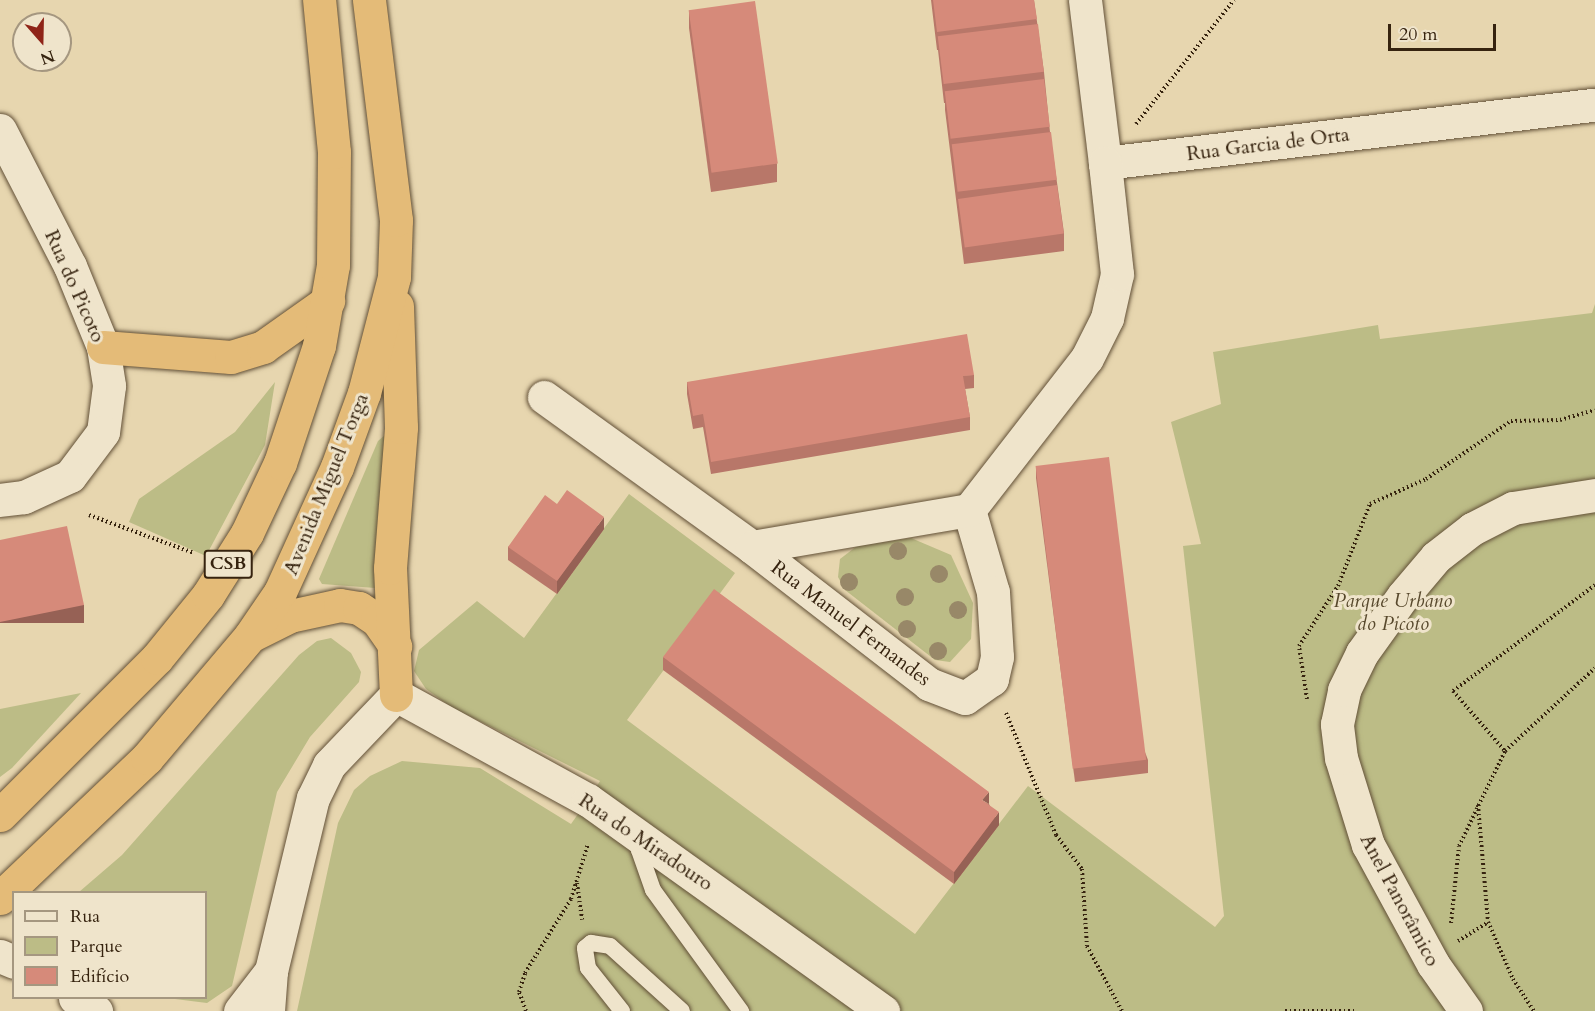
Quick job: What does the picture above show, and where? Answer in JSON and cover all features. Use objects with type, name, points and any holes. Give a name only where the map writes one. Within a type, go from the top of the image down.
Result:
[{"type":"highway","name":"CSB","points":[[0,815],[42,776],[157,658],[207,595],[247,533],[307,391],[328,301],[337,216],[318,0]]},
{"type":"highway","name":"Avenida Miguel Torga","points":[[0,898],[88,819],[250,636],[280,592],[337,467],[370,374],[394,277],[396,220],[369,0]]},
{"type":"highway","points":[[394,277],[401,342],[390,568],[396,695]]},
{"type":"highway","points":[[103,347],[231,357],[263,347],[328,301]]},
{"type":"highway","points":[[250,636],[290,616],[340,605],[359,608],[377,620],[395,646]]},
{"type":"street","points":[[992,679],[993,592],[969,510],[1087,358],[1107,318],[1117,274],[1085,0]]},
{"type":"street","name":"Rua Garcia de Orta","points":[[1105,163],[1595,105]]},
{"type":"street","name":"Rua do Picoto","points":[[0,500],[24,497],[70,476],[103,432],[109,386],[103,347],[70,266],[2,142]]},
{"type":"street","points":[[544,398],[752,547]]},
{"type":"street","name":"Anel Panorâmico","points":[[1466,1011],[1432,964],[1368,845],[1341,758],[1337,724],[1344,690],[1362,653],[1436,558],[1472,529],[1513,508],[1595,495]]},
{"type":"street","name":"Rua Manuel Fernandes","points":[[752,547],[969,510]]},
{"type":"street","name":"Rua Manuel Fernandes","points":[[752,547],[929,684],[965,698],[992,679]]},
{"type":"street","points":[[268,1011],[271,971],[313,798],[329,765],[396,695]]},
{"type":"street","name":"Rua do Miradouro","points":[[396,695],[604,811],[883,1011]]},
{"type":"street","points":[[240,1011],[271,971]]},
{"type":"street","points":[[77,999],[96,1011]]},
{"type":"lane","points":[[640,835],[639,850],[653,890],[741,1011]]},
{"type":"lane","points":[[622,1011],[588,968],[585,948],[591,943],[610,946],[682,1011]]},
{"type":"path","points":[[1105,163],[1234,0]]},
{"type":"path","points":[[1337,724],[1304,696],[1299,646],[1338,586],[1370,504],[1426,479],[1511,421],[1560,420],[1595,410]]},
{"type":"path","points":[[89,514],[199,555]]},
{"type":"path","points":[[1504,751],[1453,691],[1595,585]]},
{"type":"path","points":[[1432,964],[1451,921],[1459,846],[1504,751],[1595,668]]},
{"type":"path","points":[[992,679],[1056,835],[1082,869],[1087,946],[1122,1011]]},
{"type":"path","points":[[1478,802],[1488,922],[1513,979],[1534,1011]]},
{"type":"path","points":[[526,1011],[519,992],[525,973],[577,879],[604,811]]},
{"type":"path","points":[[577,879],[591,943]]},
{"type":"path","points":[[1285,1011],[1355,1011]]},
{"type":"green space","name":"Parque Urbano do Picoto","points":[[1595,304],[1595,1011],[297,1011],[338,823],[354,790],[370,776],[402,761],[480,768],[571,824],[588,800],[600,781],[451,707],[426,689],[414,671],[419,650],[477,601],[524,638],[629,494],[735,573],[627,720],[915,934],[1028,786],[1215,927],[1224,916],[1183,546],[1201,544],[1171,422],[1221,404],[1213,352],[1378,325],[1380,339],[1592,313]]},
{"type":"green space","points":[[275,382],[265,445],[206,556],[129,522],[139,499],[235,432]]},
{"type":"green space","points":[[385,435],[375,588],[322,584],[319,579],[378,441]]},
{"type":"green space","points":[[911,538],[951,555],[973,603],[971,639],[950,662],[935,660],[845,590],[838,577],[840,559],[857,546]]},
{"type":"green space","points":[[331,638],[351,653],[361,672],[359,682],[310,737],[277,792],[232,986],[207,1003],[175,999],[207,999],[207,891],[80,891],[122,855],[299,655],[317,641]]},
{"type":"green space","points":[[81,693],[12,768],[0,777],[0,709]]},
{"type":"building","points":[[933,0],[1034,0],[1037,19],[937,32]]},
{"type":"building","points":[[755,1],[778,163],[711,173],[689,10]]},
{"type":"building","points":[[1038,24],[1044,72],[944,84],[938,36]]},
{"type":"building","points":[[1044,79],[1050,127],[951,139],[945,91]]},
{"type":"building","points":[[1051,132],[1057,180],[958,192],[952,144]]},
{"type":"building","points":[[1057,185],[1064,234],[965,247],[958,199]]},
{"type":"building","points":[[967,334],[974,375],[963,376],[970,417],[711,462],[703,414],[693,416],[687,382]]},
{"type":"building","points":[[1109,457],[1146,760],[1073,769],[1036,466]]},
{"type":"building","points":[[567,490],[604,517],[557,581],[508,547],[545,495],[557,504]]},
{"type":"building","points":[[67,526],[84,605],[0,622],[0,540]]},
{"type":"building","points":[[714,589],[989,792],[982,800],[999,812],[954,872],[663,657]]}]
